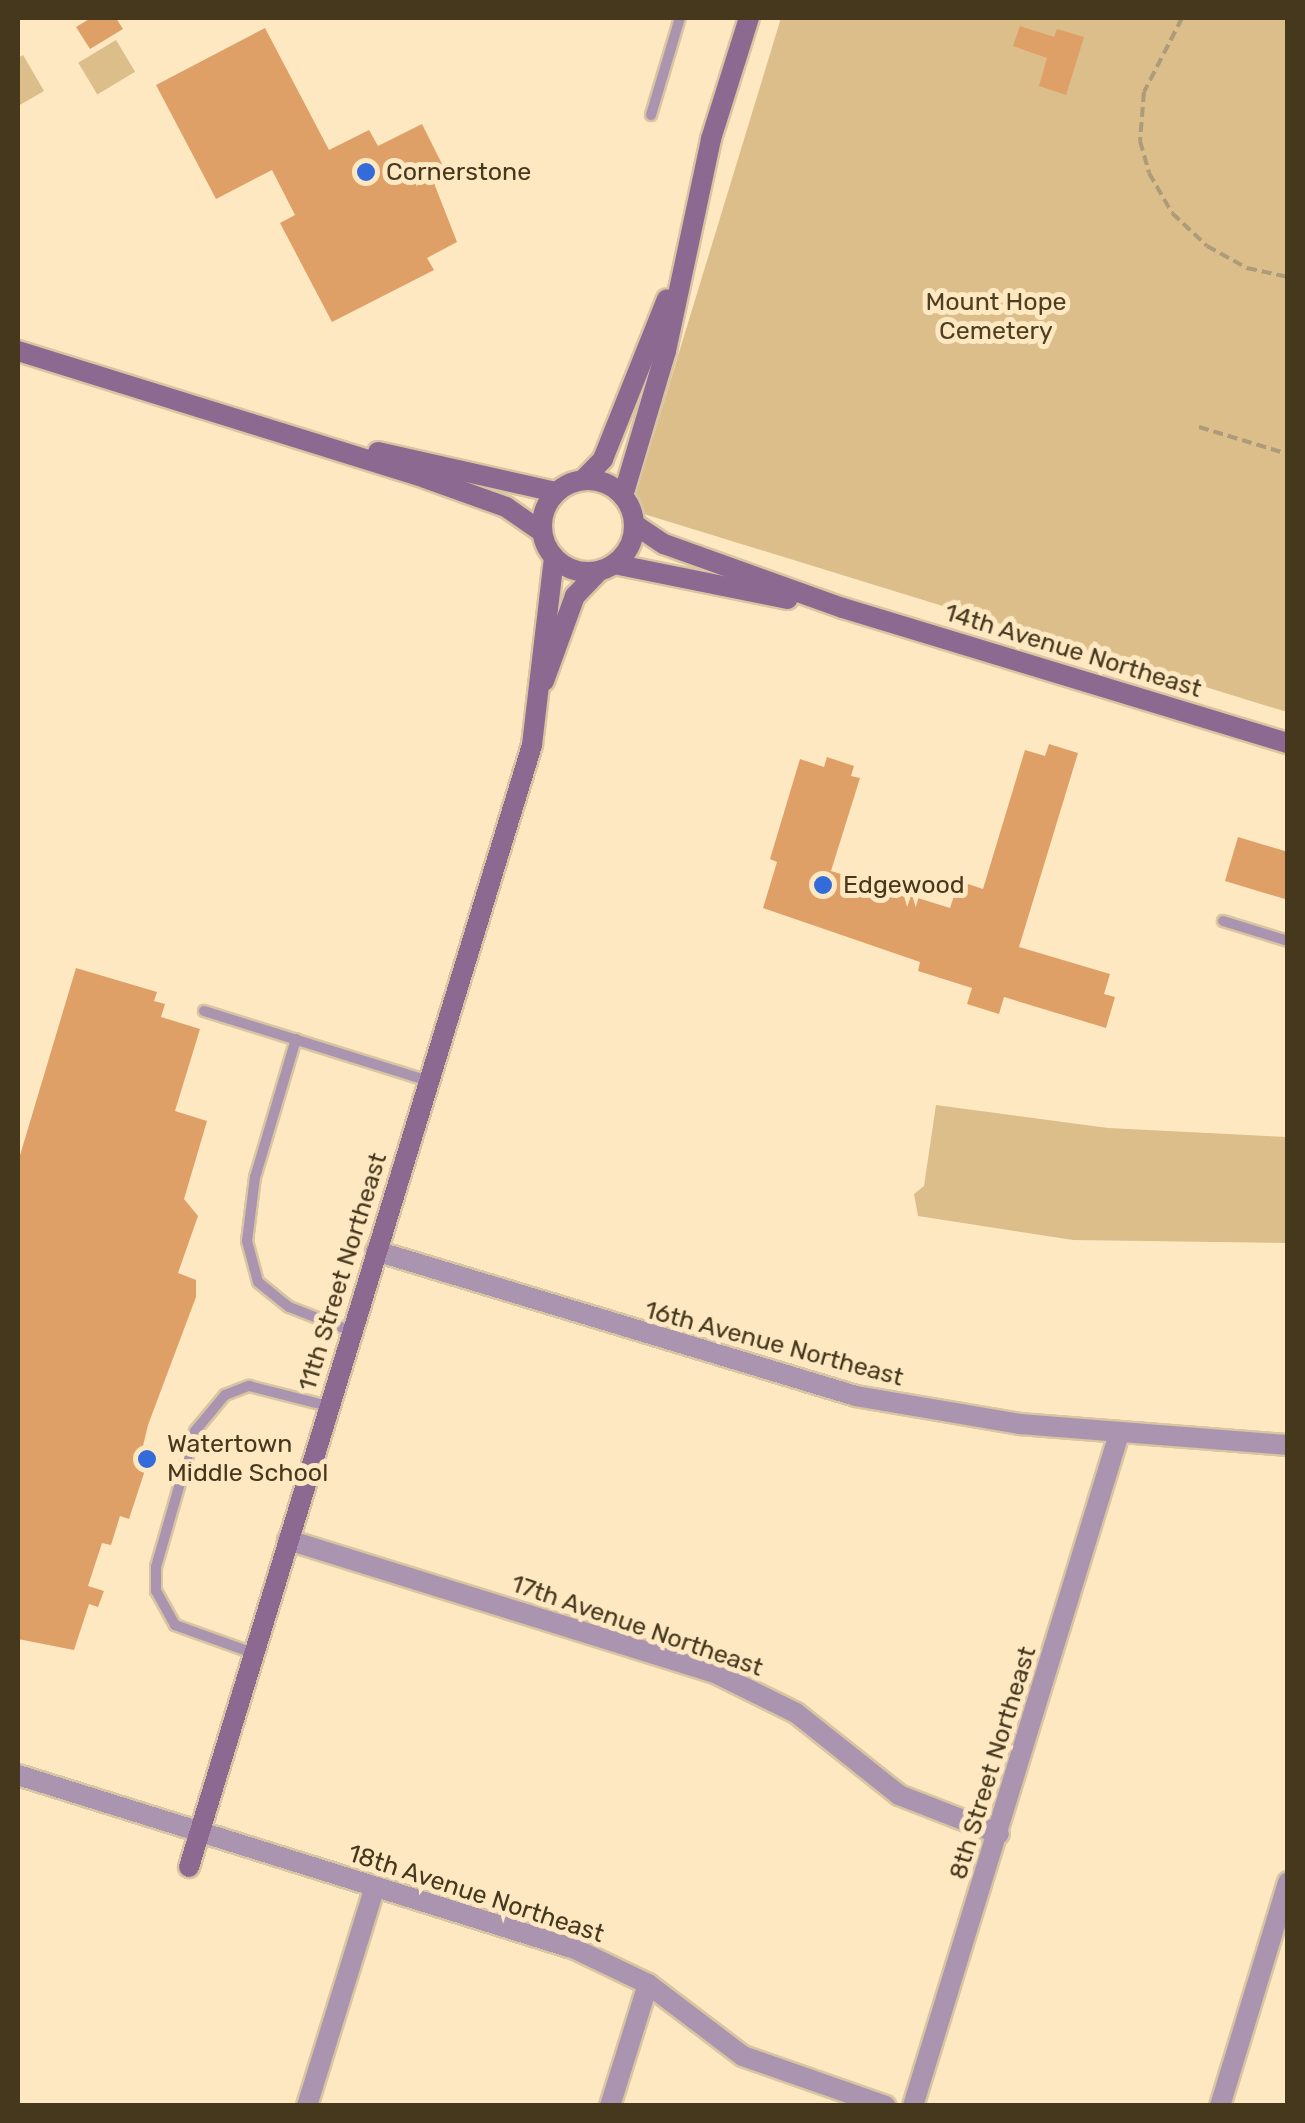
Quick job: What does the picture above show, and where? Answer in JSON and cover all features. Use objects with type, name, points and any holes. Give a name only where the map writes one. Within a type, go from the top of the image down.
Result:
[{"type":"street","points":[[18,352],[506,507],[542,532],[554,557],[575,570],[606,568],[625,554],[634,524],[623,496],[666,351],[678,274],[748,18]]},
{"type":"street","points":[[286,435],[556,492],[583,480],[603,458],[678,274]]},
{"type":"street","points":[[583,480],[623,496]]},
{"type":"street","points":[[542,532],[556,492]]},
{"type":"street","name":"14th Avenue Northeast","points":[[634,524],[664,544],[843,608],[1288,743]]},
{"type":"street","name":"11th Street Northeast","points":[[540,692],[540,640],[554,557]]},
{"type":"street","name":"14th Avenue Northeast","points":[[606,568],[843,608]]},
{"type":"street","name":"11th Street Northeast","points":[[189,1867],[426,1080],[513,809],[540,692],[575,596],[606,568]]},
{"type":"street","name":"16th Avenue Northeast","points":[[376,1251],[825,1388],[967,1417],[1119,1434],[1288,1445]]},
{"type":"street","name":"8th Street Northeast","points":[[913,2106],[1119,1434]]},
{"type":"street","name":"17th Avenue Northeast","points":[[288,1540],[733,1681],[796,1713],[899,1796],[999,1834]]},
{"type":"street","name":"18th Avenue Northeast","points":[[18,1775],[575,1950],[648,1984],[743,2056],[886,2106]]},
{"type":"street","points":[[1220,2106],[1288,1882]]},
{"type":"street","points":[[307,2106],[376,1887]]},
{"type":"street","points":[[610,2106],[648,1984]]},
{"type":"lane","points":[[651,115],[680,18]]},
{"type":"lane","points":[[1223,921],[1288,941]]},
{"type":"lane","points":[[204,1011],[426,1080]]},
{"type":"lane","points":[[296,1039],[255,1177],[247,1241],[258,1282],[289,1307],[352,1331]]},
{"type":"lane","points":[[253,1653],[175,1626],[156,1591],[156,1567],[196,1431],[225,1394],[249,1386],[328,1406]]},
{"type":"path","points":[[1182,18],[1144,92],[1140,141],[1149,173],[1172,213],[1207,246],[1246,268],[1288,277]]},
{"type":"path","points":[[1199,427],[1288,454]]},
{"type":"green space","name":"Mount Hope Cemetery","points":[[781,18],[1287,18],[1287,712],[631,510]]},
{"type":"green space","points":[[116,40],[135,72],[97,94],[78,63]]},
{"type":"green space","points":[[23,55],[44,91],[18,106],[18,58]]},
{"type":"green space","points":[[936,1105],[1108,1128],[1287,1137],[1287,1243],[1073,1240],[918,1216],[914,1194],[924,1186]]},
{"type":"building","points":[[91,18],[116,18],[123,29],[90,49],[76,27]]},
{"type":"building","points":[[1020,26],[1054,37],[1057,29],[1084,37],[1066,95],[1039,86],[1047,58],[1013,46]]},
{"type":"building","name":"Cornerstone","points":[[265,28],[329,150],[369,130],[378,146],[422,124],[443,166],[430,173],[457,242],[427,258],[434,270],[332,322],[280,223],[295,215],[272,170],[216,199],[156,85]]},
{"type":"building","name":"Edgewood","points":[[1049,744],[1078,753],[1019,947],[1110,974],[1104,994],[1115,997],[1106,1028],[1004,997],[999,1014],[967,1004],[972,988],[918,971],[920,962],[763,908],[777,862],[770,859],[800,759],[824,767],[827,757],[854,766],[851,776],[860,778],[831,871],[950,908],[959,881],[983,889],[1025,750],[1045,756]]},
{"type":"building","points":[[1238,837],[1288,852],[1288,900],[1225,881]]},
{"type":"building","points":[[76,968],[157,992],[154,1001],[165,1004],[161,1017],[200,1029],[175,1111],[207,1121],[184,1199],[198,1216],[178,1273],[196,1280],[196,1297],[148,1425],[142,1450],[150,1455],[129,1519],[120,1516],[111,1545],[102,1543],[88,1586],[104,1591],[98,1607],[89,1604],[74,1650],[18,1639],[18,1162]]},
{"type":"place","name":"Cornerstone","points":[[366,172]]},
{"type":"place","name":"Edgewood","points":[[823,885]]},
{"type":"place","name":"Watertown Middle School","points":[[147,1459]]}]
